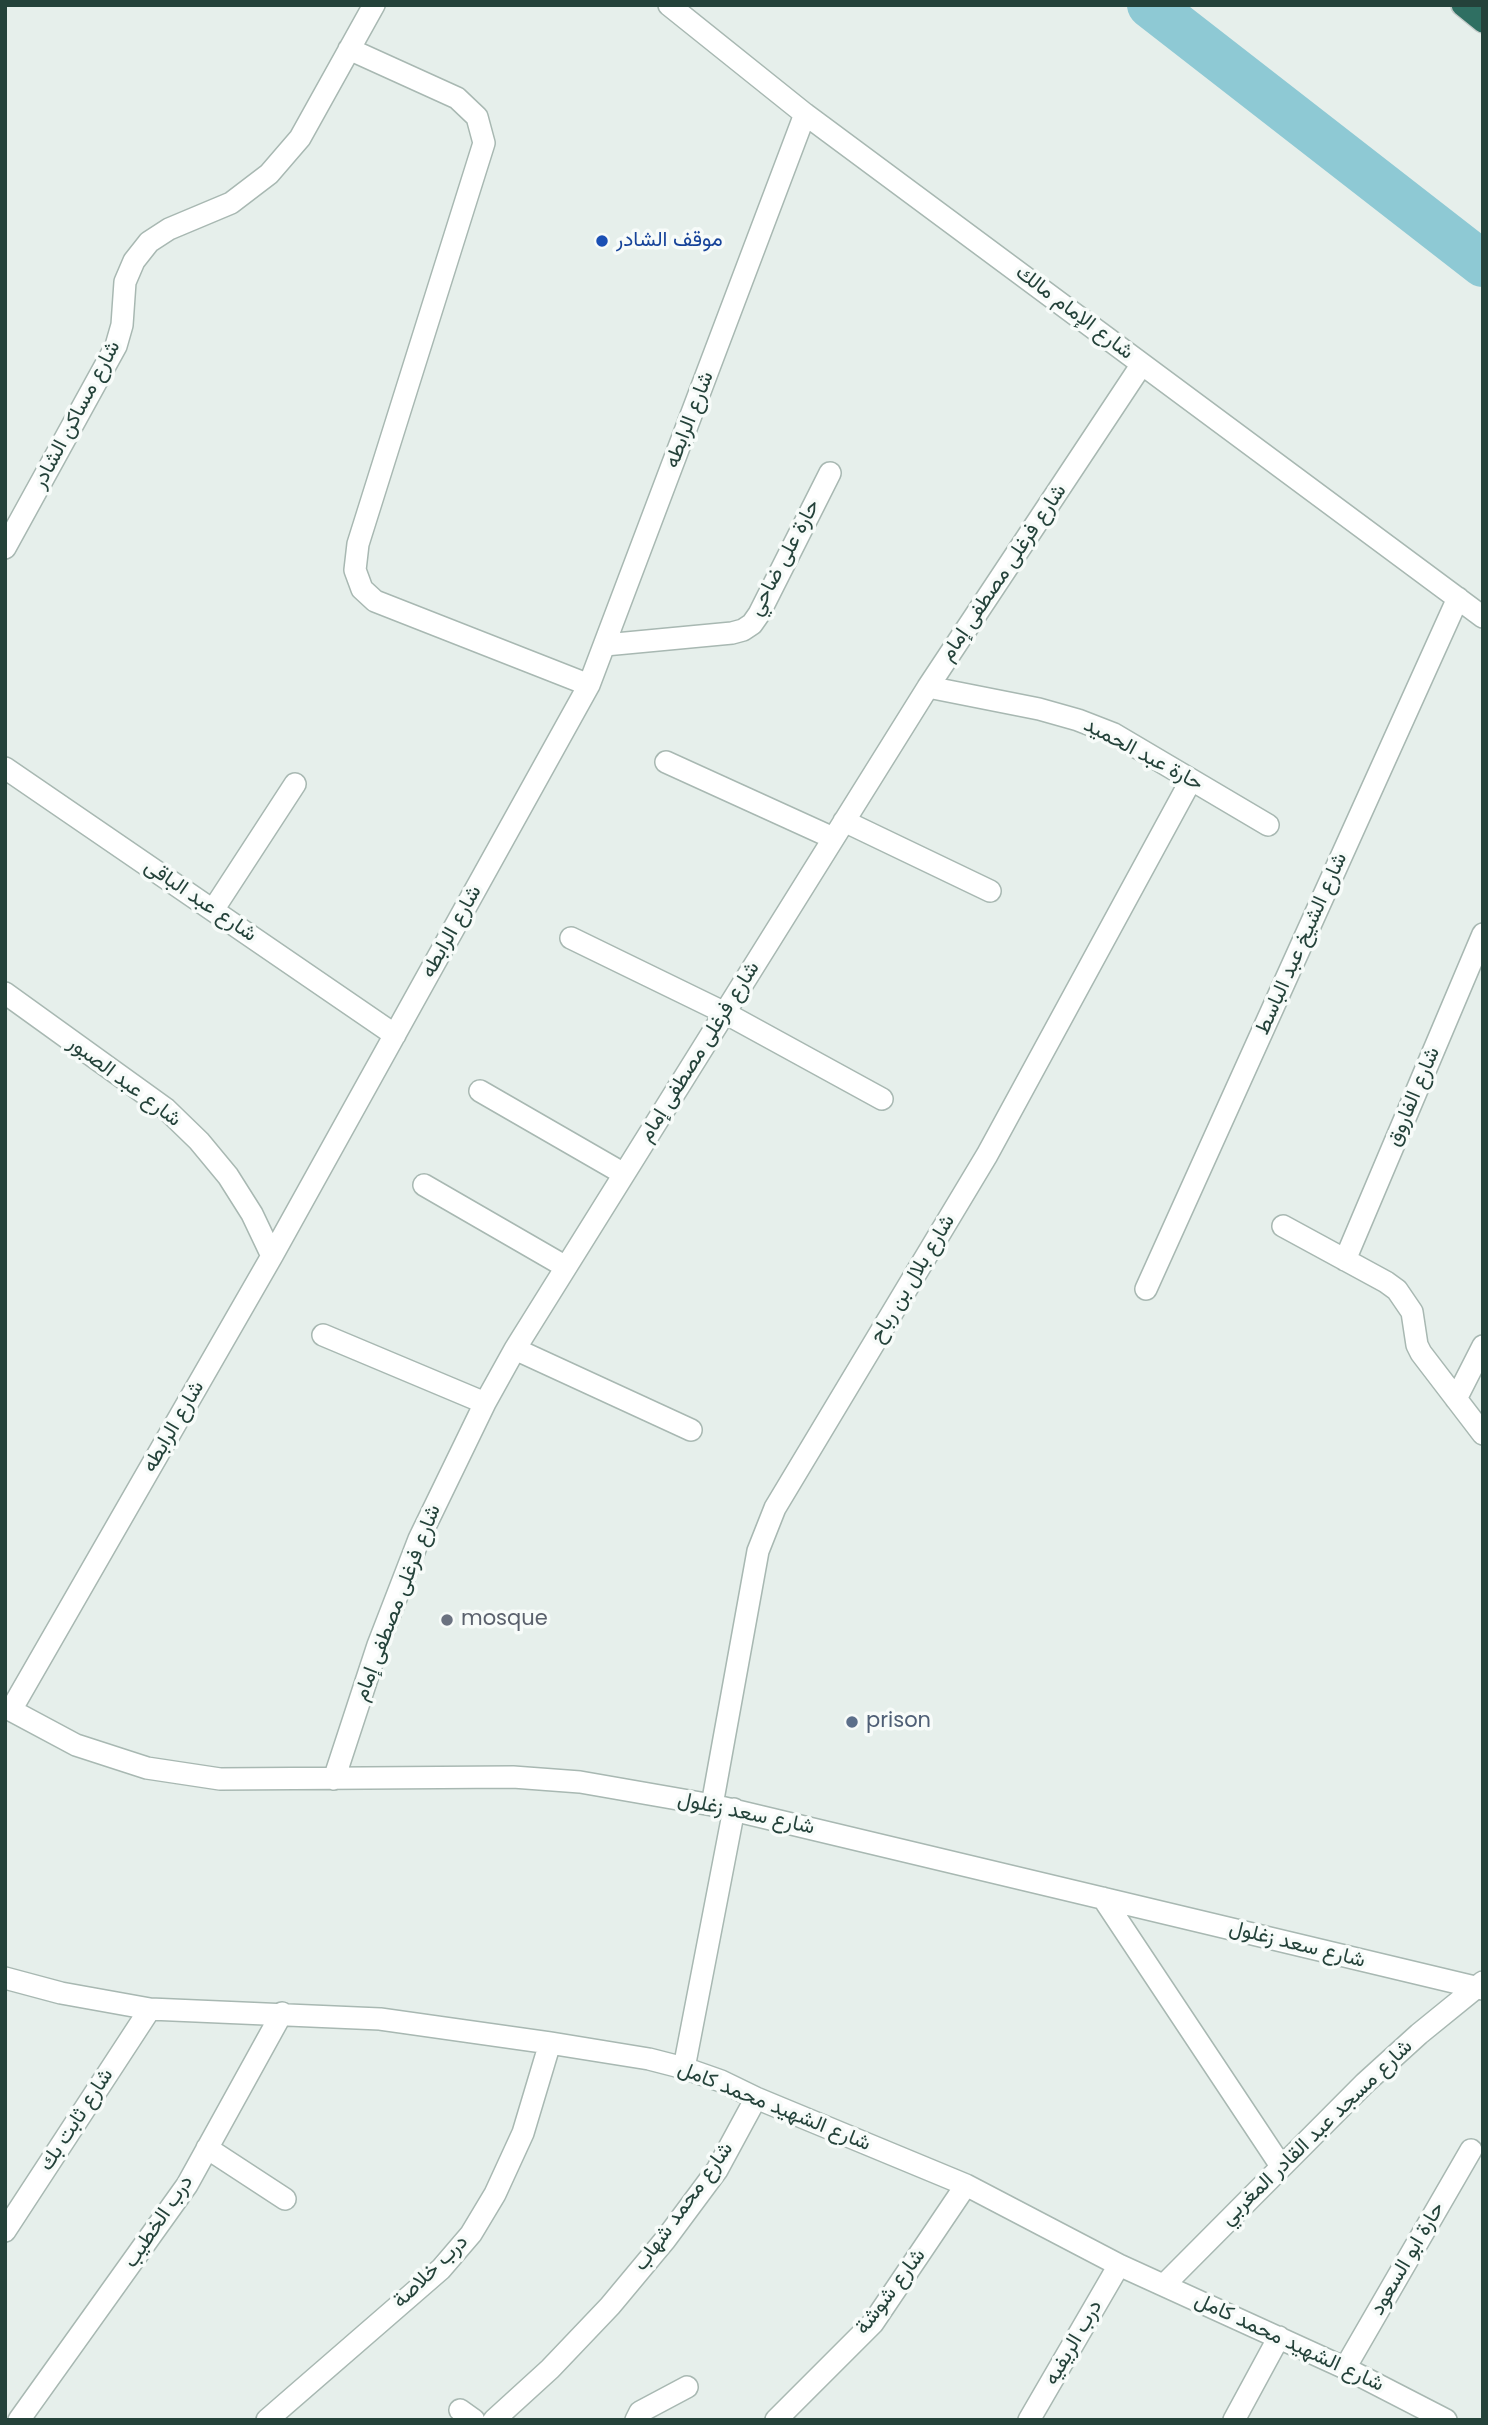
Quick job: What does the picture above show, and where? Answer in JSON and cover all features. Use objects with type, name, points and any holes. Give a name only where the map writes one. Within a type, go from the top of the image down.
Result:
[{"type":"highway","points":[[1461,5],[1483,22]]},
{"type":"street","name":"شارع مساكن الشادر","points":[[5,548],[111,355],[122,325],[125,282],[134,261],[149,242],[169,229],[231,203],[269,174],[300,138],[374,5]]},
{"type":"street","name":"شارع الإمام مالك","points":[[668,5],[805,114],[1483,617]]},
{"type":"street","points":[[349,49],[457,98],[477,117],[484,143],[358,544],[355,570],[362,589],[375,601],[589,685]]},
{"type":"street","name":"شارع الرابطه","points":[[8,1708],[272,1255],[589,685],[805,114]]},
{"type":"street","name":"شارع فرغلى مصطفى إمام","points":[[334,1779],[378,1645],[419,1539],[485,1403],[566,1267],[928,687],[1142,364]]},
{"type":"street","name":"حارة على ضاحي","points":[[605,645],[732,633],[752,624],[830,472]]},
{"type":"street","name":"شارع الشيخ عبد الباسط","points":[[1146,1289],[1458,598]]},
{"type":"street","name":"حارة عبد الحميد","points":[[928,687],[1039,709],[1114,734],[1268,825]]},
{"type":"street","points":[[666,762],[990,891]]},
{"type":"street","name":"شارع عبد الباقى","points":[[5,768],[395,1035]]},
{"type":"street","name":"شارع بلال بن رباح","points":[[712,1805],[758,1551],[775,1508],[987,1155],[1191,780]]},
{"type":"street","points":[[213,910],[295,783]]},
{"type":"street","name":"شارع الفاروق","points":[[1345,1260],[1483,934]]},
{"type":"street","points":[[571,938],[725,1013],[882,1099]]},
{"type":"street","name":"شارع عبد الصبور","points":[[5,993],[166,1109],[199,1141],[228,1176],[272,1255]]},
{"type":"street","points":[[480,1091],[624,1174]]},
{"type":"street","points":[[424,1185],[566,1267]]},
{"type":"street","points":[[1283,1226],[1386,1282],[1405,1301],[1412,1312],[1417,1345],[1421,1353],[1483,1434]]},
{"type":"street","points":[[323,1335],[485,1403]]},
{"type":"street","points":[[1456,1399],[1483,1346]]},
{"type":"street","points":[[516,1349],[691,1430]]},
{"type":"street","name":"شارع سعد زغلول","points":[[8,1708],[76,1745],[147,1768],[220,1779],[447,1776],[526,1778],[580,1782],[734,1809],[1480,1986]]},
{"type":"street","points":[[684,2068],[734,1809]]},
{"type":"street","points":[[1103,1898],[1281,2166]]},
{"type":"street","name":"شارع الشهيد محمد كامل","points":[[5,1979],[61,1993],[150,2009],[380,2019],[550,2043],[649,2059],[684,2068],[721,2081],[967,2185],[1119,2265],[1345,2368],[1436,2417]]},
{"type":"street","name":"شارع مسجد عبد القادر المغربي","points":[[1164,2285],[1374,2075],[1480,1986]]},
{"type":"street","name":"شارع ثابت بك","points":[[5,2231],[150,2009]]},
{"type":"street","name":"درب الخطيب","points":[[19,2420],[162,2222],[207,2148],[282,2013]]},
{"type":"street","name":"درب خلاصة","points":[[274,2417],[441,2269],[471,2234],[495,2194],[523,2133],[550,2043]]},
{"type":"street","name":"شارع محمد شهاب","points":[[556,2353],[621,2282],[681,2207],[756,2098]]},
{"type":"street","name":"شارع محمد شهاب","points":[[494,2420],[550,2369],[610,2306],[665,2240],[717,2170],[756,2098]]},
{"type":"street","points":[[207,2148],[285,2199]]},
{"type":"street","name":"حارة ابو السعود","points":[[1345,2368],[1471,2150]]},
{"type":"street","name":"شارع شوشة","points":[[776,2420],[873,2323],[967,2185]]},
{"type":"street","name":"درب الريفيه","points":[[1029,2420],[1119,2265]]},
{"type":"street","points":[[1234,2420],[1279,2337]]},
{"type":"street","points":[[636,2420],[640,2412],[687,2387]]},
{"type":"waterway","points":[[1150,5],[1483,264]]},
{"type":"place","name":"موقف الشادر","points":[[602,241]]},
{"type":"place","name":"mosque","points":[[447,1620]]},
{"type":"place","name":"prison","points":[[852,1722]]}]
